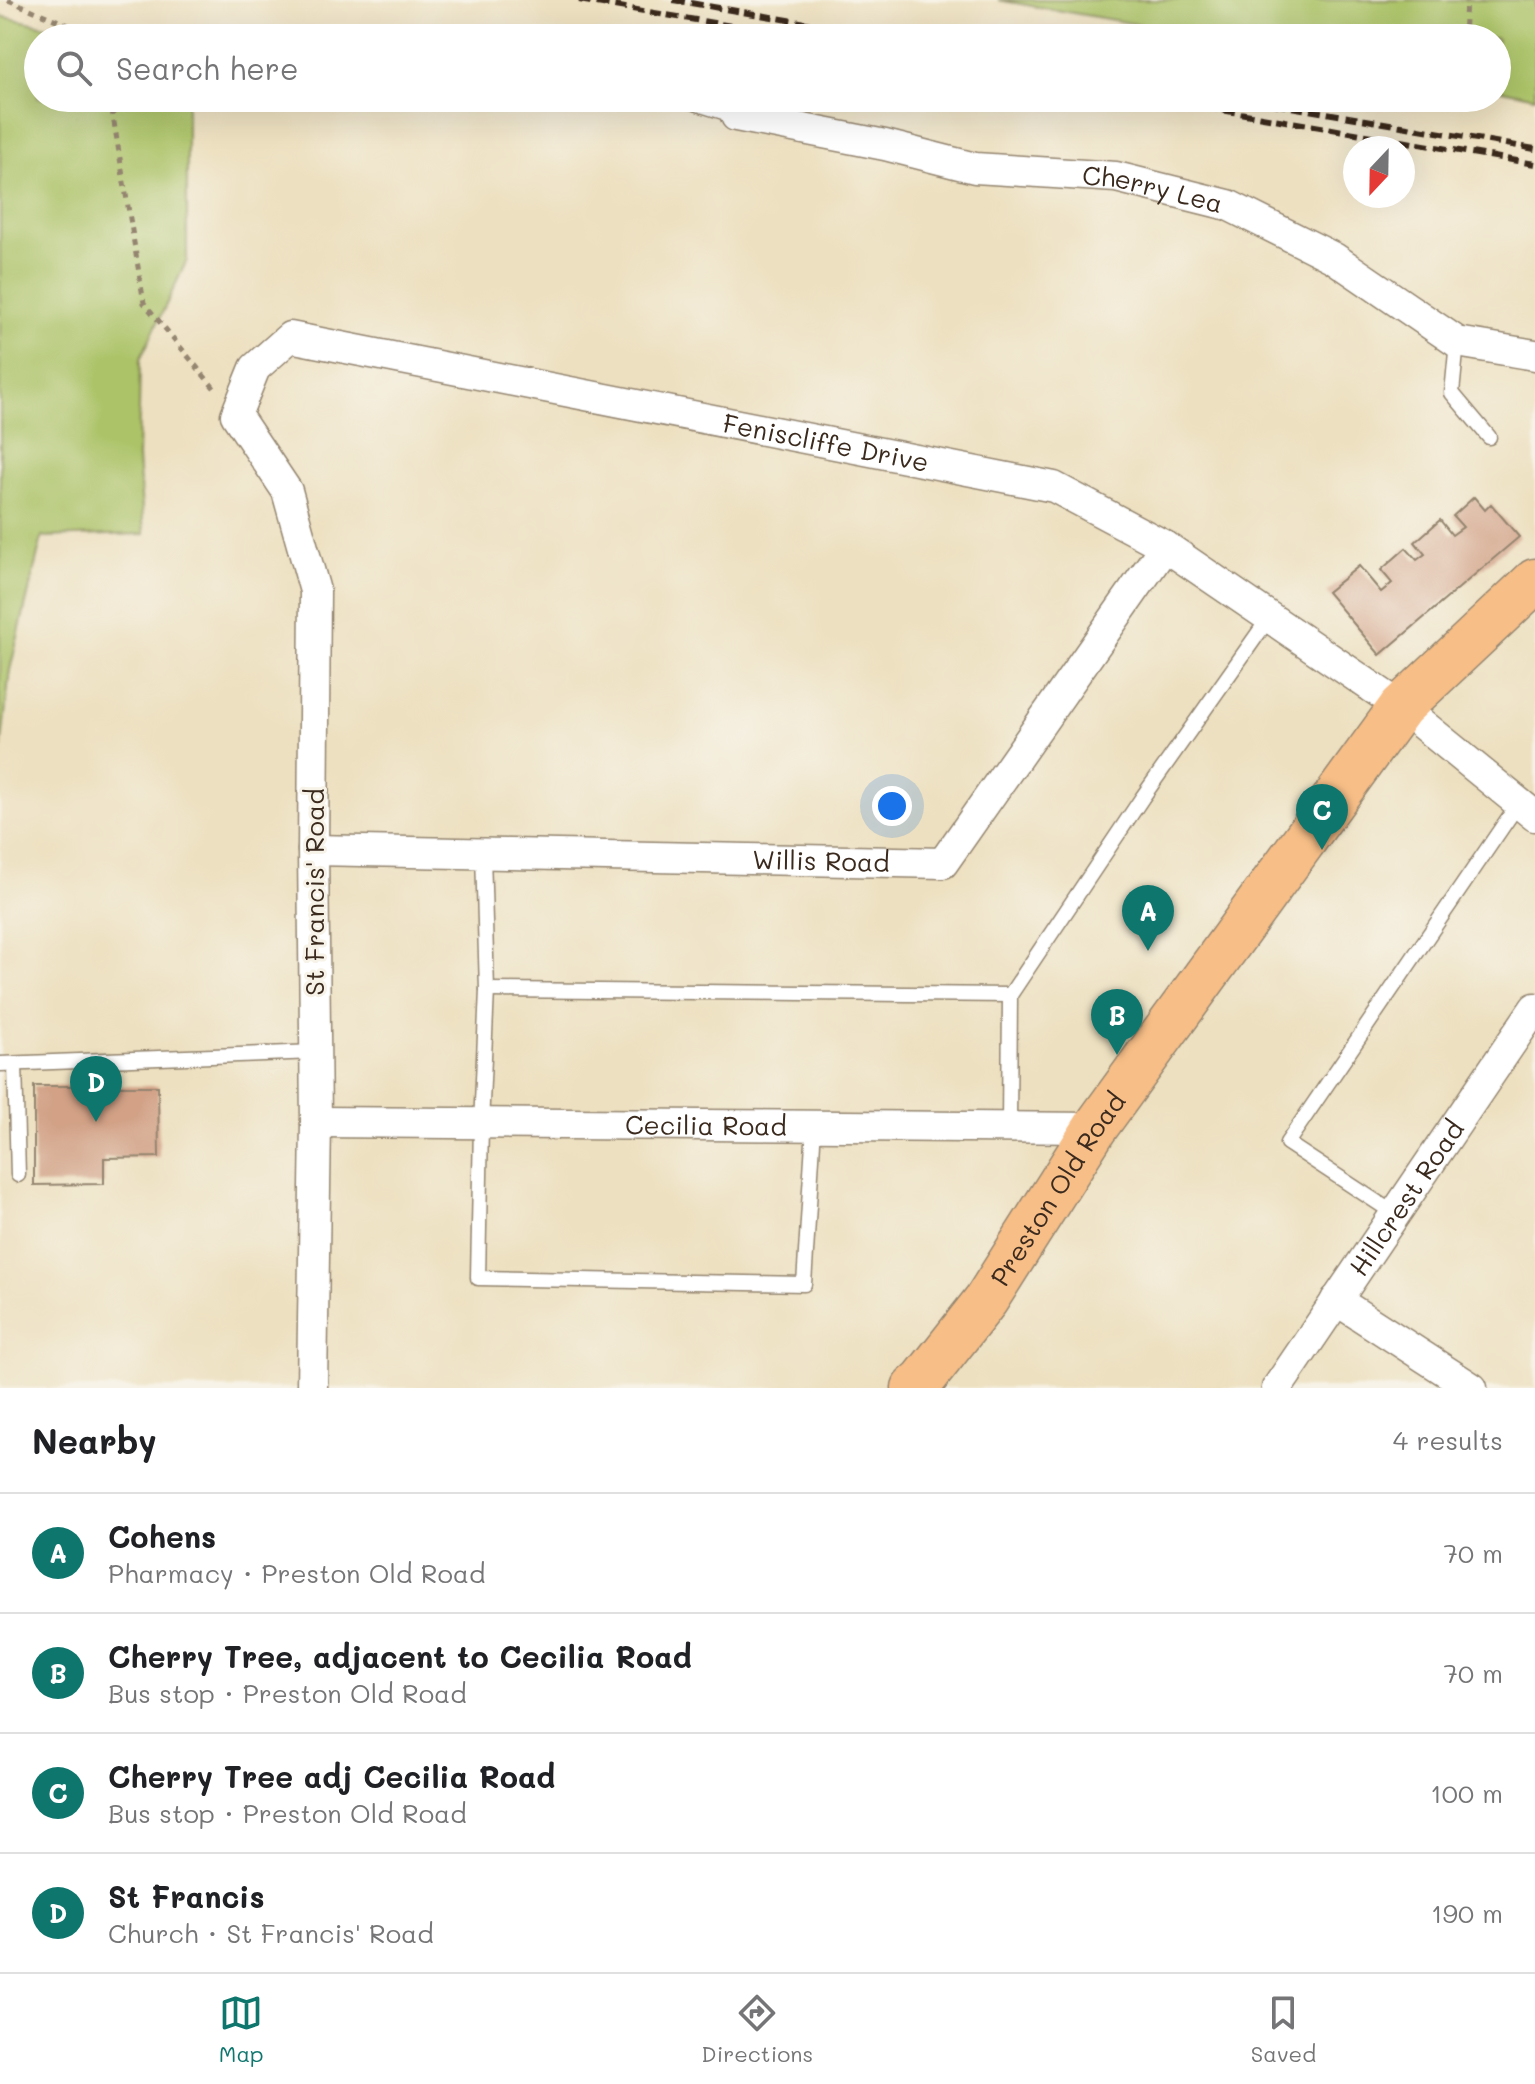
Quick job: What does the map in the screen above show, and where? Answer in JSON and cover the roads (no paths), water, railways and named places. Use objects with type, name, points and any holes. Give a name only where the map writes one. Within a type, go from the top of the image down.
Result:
[{"type":"main road","name":"Preston Old Road","points":[[914,1388],[986,1300],[1095,1128],[1401,707],[1535,581]]},
{"type":"street","name":"Cherry Lea","points":[[736,116],[885,145],[975,168],[1116,177],[1228,205],[1334,258],[1457,342],[1535,355]]},
{"type":"street","name":"Feniscliffe Drive","points":[[236,415],[255,368],[290,337],[1054,487],[1165,546],[1401,707],[1526,810]]},
{"type":"street","name":"St Francis' Road","points":[[236,415],[287,491],[315,591],[313,850],[316,1122],[312,1388]]},
{"type":"street","name":"Willis Road","points":[[313,850],[943,863],[1165,546]]},
{"type":"street","name":"Hillcrest Road","points":[[1277,1388],[1535,1008]]},
{"type":"street","name":"Cecilia Road","points":[[316,1122],[1095,1128]]},
{"type":"street","points":[[1336,1300],[1472,1388]]},
{"type":"lane","points":[[723,112],[736,116]]},
{"type":"lane","points":[[1457,342],[1452,393],[1489,437]]},
{"type":"lane","points":[[1009,1126],[1010,995],[1142,798],[1269,618]]},
{"type":"lane","points":[[1395,1214],[1287,1143],[1526,810]]},
{"type":"lane","points":[[483,854],[487,990],[478,1278],[804,1284],[814,1126]]},
{"type":"lane","points":[[487,990],[1010,995]]},
{"type":"lane","points":[[18,1175],[7,1064],[315,1052]]},
{"type":"railway","points":[[579,0],[719,24]]},
{"type":"railway","points":[[673,0],[812,24]]},
{"type":"railway","points":[[1233,112],[1535,164]]},
{"type":"railway","points":[[1320,112],[1535,149]]},
{"type":"place","name":"Cherry Tree adj Cecilia Road","points":[[1322,850]]},
{"type":"place","name":"Cohens","points":[[1148,951]]},
{"type":"place","name":"Cherry Tree, adjacent to Cecilia Road","points":[[1117,1055]]},
{"type":"place","name":"St Francis","points":[[96,1122]]}]
